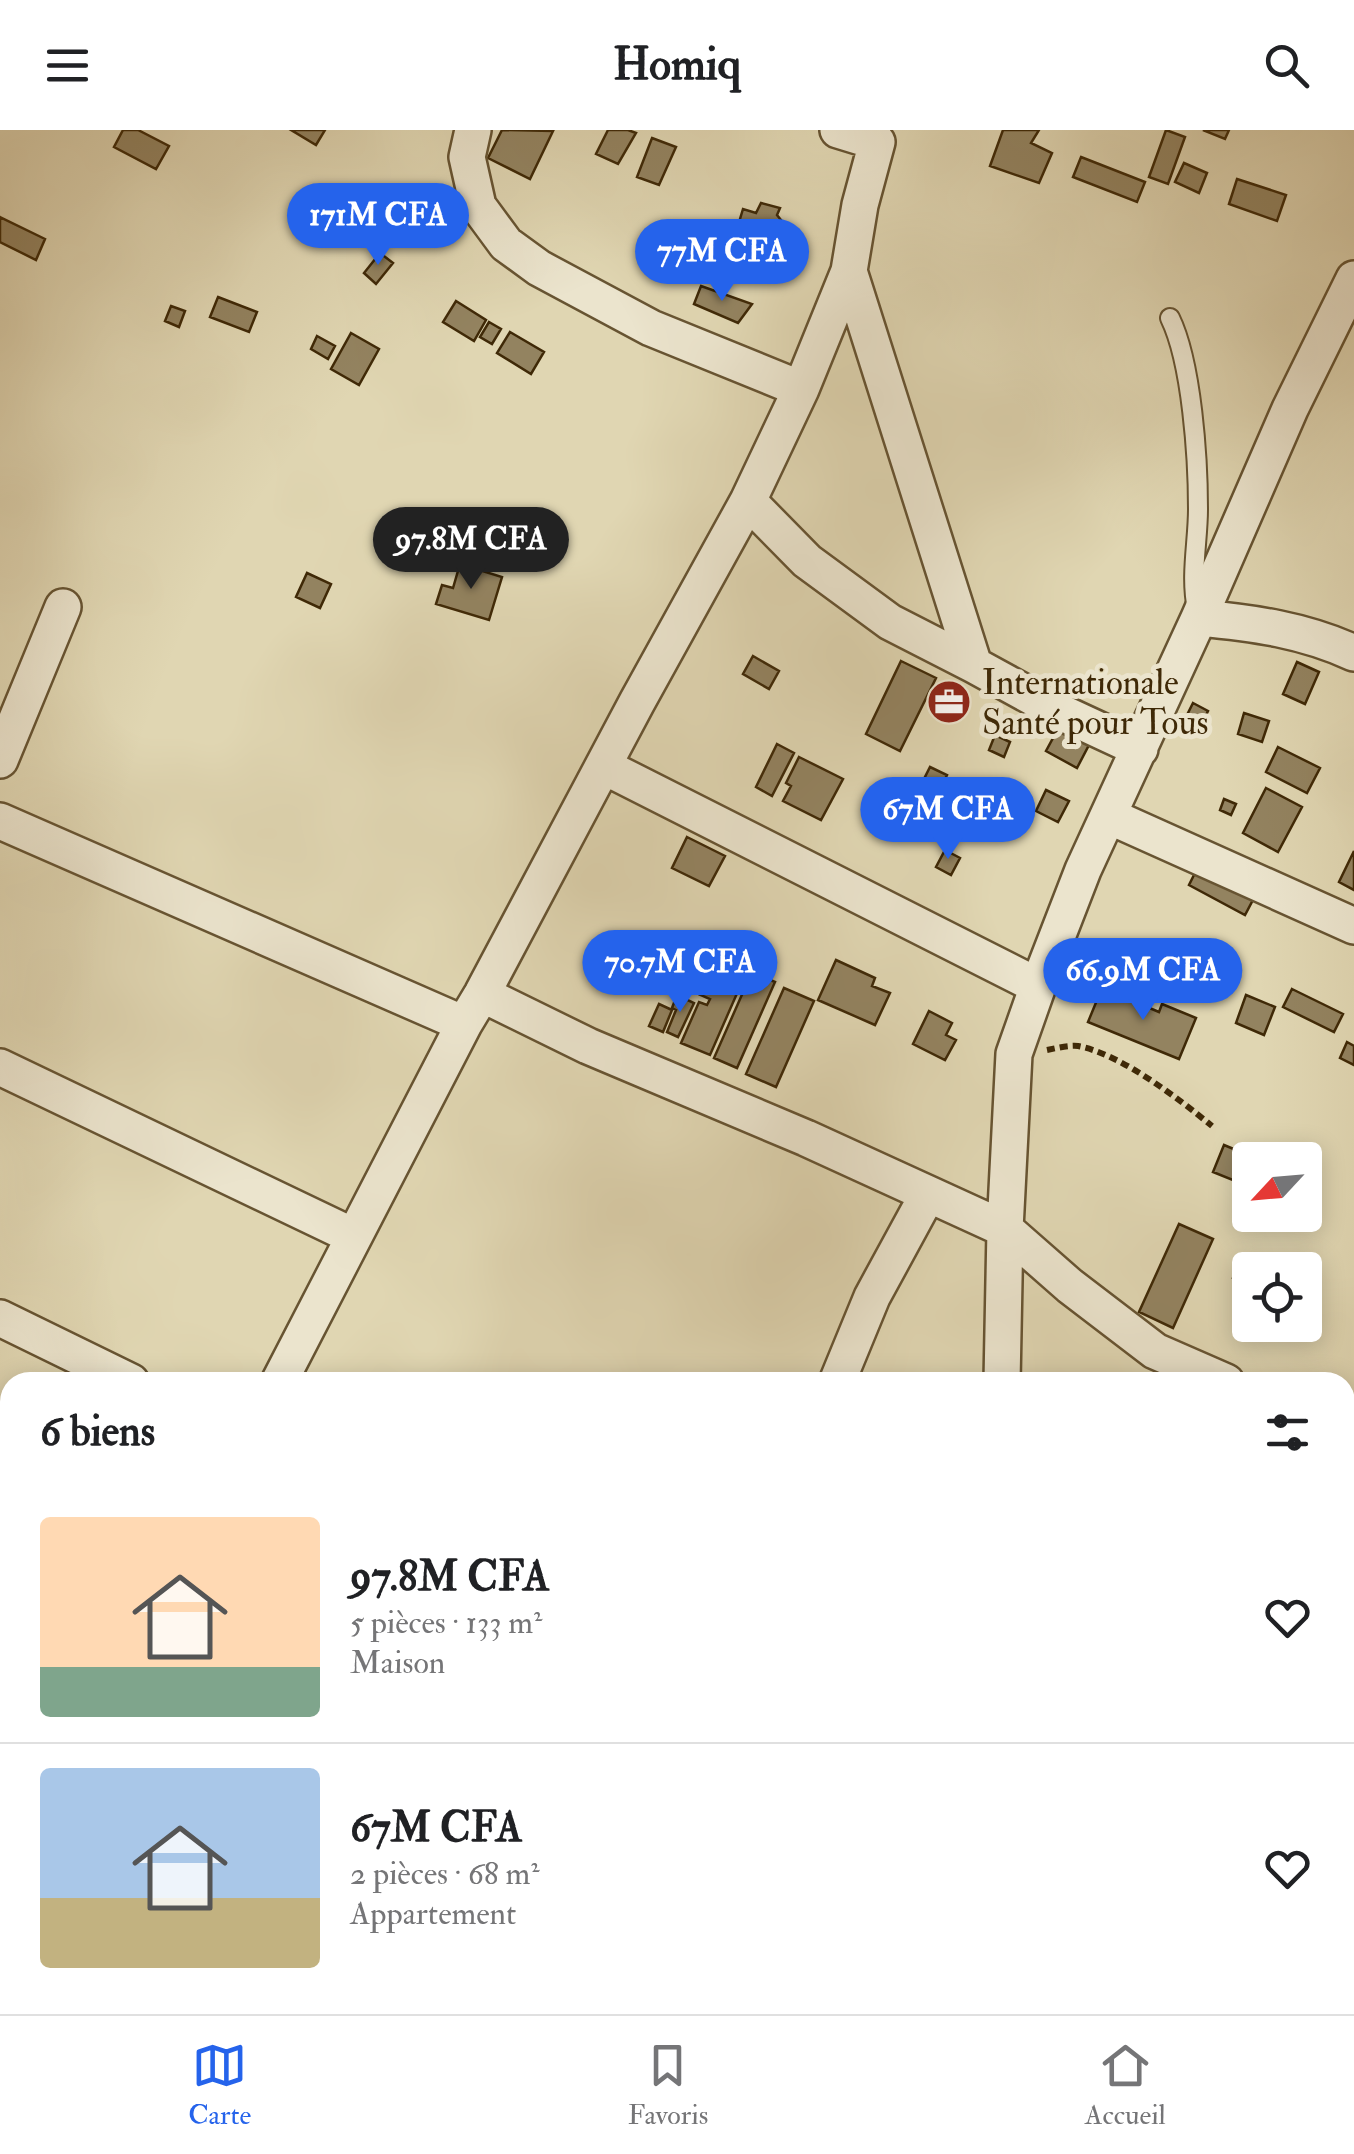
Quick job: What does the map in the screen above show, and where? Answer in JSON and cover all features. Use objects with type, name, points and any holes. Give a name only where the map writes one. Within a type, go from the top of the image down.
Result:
[{"type":"street","points":[[473,130],[467,157],[478,206],[506,244],[540,268],[651,328],[801,388]]},
{"type":"street","points":[[284,1372],[464,1024],[748,502],[801,388],[849,271],[860,205],[878,136],[838,130]]},
{"type":"street","points":[[849,271],[974,664]]},
{"type":"street","points":[[1002,1372],[1014,1054],[1082,870],[1140,749],[1290,409],[1354,278]]},
{"type":"street","points":[[748,502],[806,560],[890,622],[1056,710],[1140,749]]},
{"type":"street","points":[[0,760],[64,608]]},
{"type":"street","points":[[1199,618],[1251,623],[1321,638],[1354,653]]},
{"type":"street","points":[[603,766],[1038,986]]},
{"type":"street","points":[[1109,816],[1354,926]]},
{"type":"street","points":[[0,821],[464,1024]]},
{"type":"street","points":[[482,994],[588,1046],[709,1096],[1005,1230],[1070,1286],[1156,1351],[1203,1372]]},
{"type":"street","points":[[0,1066],[352,1236]]},
{"type":"street","points":[[841,1372],[872,1298],[928,1194]]},
{"type":"street","points":[[0,1318],[111,1372]]},
{"type":"lane","points":[[1170,318],[1177,332],[1187,382],[1197,469],[1193,590],[1199,618]]},
{"type":"path","points":[[1014,1054],[1076,1046],[1117,1061],[1174,1096],[1212,1126]]},
{"type":"building","points":[[123,130],[138,130],[169,146],[156,169],[114,147]]},
{"type":"building","points":[[291,130],[325,130],[316,145]]},
{"type":"building","points":[[502,130],[553,131],[530,179],[488,158]]},
{"type":"building","points":[[608,130],[636,133],[618,164],[596,154]]},
{"type":"building","points":[[1003,130],[1039,130],[1031,143],[1052,153],[1039,183],[990,166]]},
{"type":"building","points":[[1166,130],[1185,137],[1168,184],[1149,177]]},
{"type":"building","points":[[1203,130],[1229,130],[1225,139]]},
{"type":"building","points":[[652,138],[676,147],[659,185],[637,177]]},
{"type":"building","points":[[1081,157],[1145,182],[1137,202],[1073,177]]},
{"type":"building","points":[[1184,163],[1207,173],[1199,193],[1175,182]]},
{"type":"building","points":[[1237,179],[1286,195],[1277,221],[1229,204]]},
{"type":"building","points":[[761,203],[780,208],[777,215],[781,220],[765,271],[728,259],[743,209],[756,213]]},
{"type":"building","points":[[0,217],[45,239],[36,260],[0,242]]},
{"type":"building","points":[[380,253],[393,263],[376,284],[364,273]]},
{"type":"building","points":[[701,286],[752,304],[738,323],[694,304]]},
{"type":"building","points":[[218,297],[257,312],[249,332],[210,317]]},
{"type":"building","points":[[456,301],[486,320],[474,341],[443,322]]},
{"type":"building","points":[[171,306],[185,311],[179,327],[165,321]]},
{"type":"building","points":[[489,322],[501,329],[492,344],[480,337]]},
{"type":"building","points":[[510,332],[544,352],[531,374],[497,353]]},
{"type":"building","points":[[351,333],[379,349],[359,385],[331,369]]},
{"type":"building","points":[[317,336],[335,346],[328,359],[311,349]]},
{"type":"building","points":[[460,564],[502,577],[489,620],[436,604],[442,585],[453,588]]},
{"type":"building","points":[[307,573],[331,584],[320,608],[296,597]]},
{"type":"building","points":[[753,656],[779,671],[769,689],[743,674]]},
{"type":"building","points":[[901,661],[936,678],[900,751],[866,734]]},
{"type":"building","points":[[1297,662],[1319,672],[1305,704],[1283,694]]},
{"type":"building","points":[[1193,703],[1208,711],[1199,729],[1184,721]]},
{"type":"building","points":[[1244,713],[1269,721],[1262,742],[1238,734]]},
{"type":"building","points":[[1059,727],[1090,743],[1077,768],[1046,751]]},
{"type":"building","points":[[995,735],[1010,742],[1004,757],[989,750]]},
{"type":"building","points":[[777,744],[794,753],[772,796],[756,787]]},
{"type":"building","points":[[1278,747],[1320,768],[1307,793],[1266,772]]},
{"type":"building","points":[[799,757],[843,779],[821,820],[783,801],[791,786],[786,783]]},
{"type":"building","points":[[930,767],[947,775],[940,789],[923,781]]},
{"type":"building","points":[[979,784],[996,792],[973,837],[957,828]]},
{"type":"building","points":[[1266,788],[1302,807],[1278,852],[1243,833]]},
{"type":"building","points":[[1046,790],[1069,801],[1058,822],[1036,811]]},
{"type":"building","points":[[1224,799],[1236,804],[1231,815],[1220,810]]},
{"type":"building","points":[[687,837],[725,856],[709,886],[672,868]]},
{"type":"building","points":[[945,850],[960,858],[951,875],[936,867]]},
{"type":"building","points":[[1354,851],[1354,890],[1339,882]]},
{"type":"building","points":[[1198,867],[1255,896],[1245,915],[1189,885]]},
{"type":"building","points":[[685,938],[749,966],[710,1055],[681,1043],[699,1002],[707,1005],[710,999],[667,980]]},
{"type":"building","points":[[1138,945],[1203,976],[1195,992],[1131,962]]},
{"type":"building","points":[[836,960],[875,978],[872,986],[890,993],[875,1025],[818,1000]]},
{"type":"building","points":[[1113,968],[1132,976],[1126,992],[1107,984]]},
{"type":"building","points":[[752,972],[775,982],[737,1068],[714,1058]]},
{"type":"building","points":[[784,988],[814,1001],[776,1087],[746,1074]]},
{"type":"building","points":[[1102,988],[1159,1012],[1162,1004],[1196,1018],[1179,1059],[1088,1022]]},
{"type":"building","points":[[1292,989],[1343,1014],[1334,1032],[1283,1007]]},
{"type":"building","points":[[677,995],[694,1003],[678,1037],[667,1032]]},
{"type":"building","points":[[1246,995],[1275,1007],[1264,1035],[1236,1023]]},
{"type":"building","points":[[659,1004],[672,1010],[663,1032],[649,1026]]},
{"type":"building","points":[[929,1011],[952,1023],[946,1035],[956,1040],[945,1060],[913,1044]]},
{"type":"building","points":[[1347,1042],[1354,1046],[1354,1065],[1340,1058]]},
{"type":"building","points":[[1224,1145],[1232,1148],[1232,1180],[1213,1172]]},
{"type":"building","points":[[1179,1224],[1213,1239],[1173,1328],[1139,1312]]},
{"type":"place","name":"Internationale Santé pour Tous","points":[[949,702]]}]
